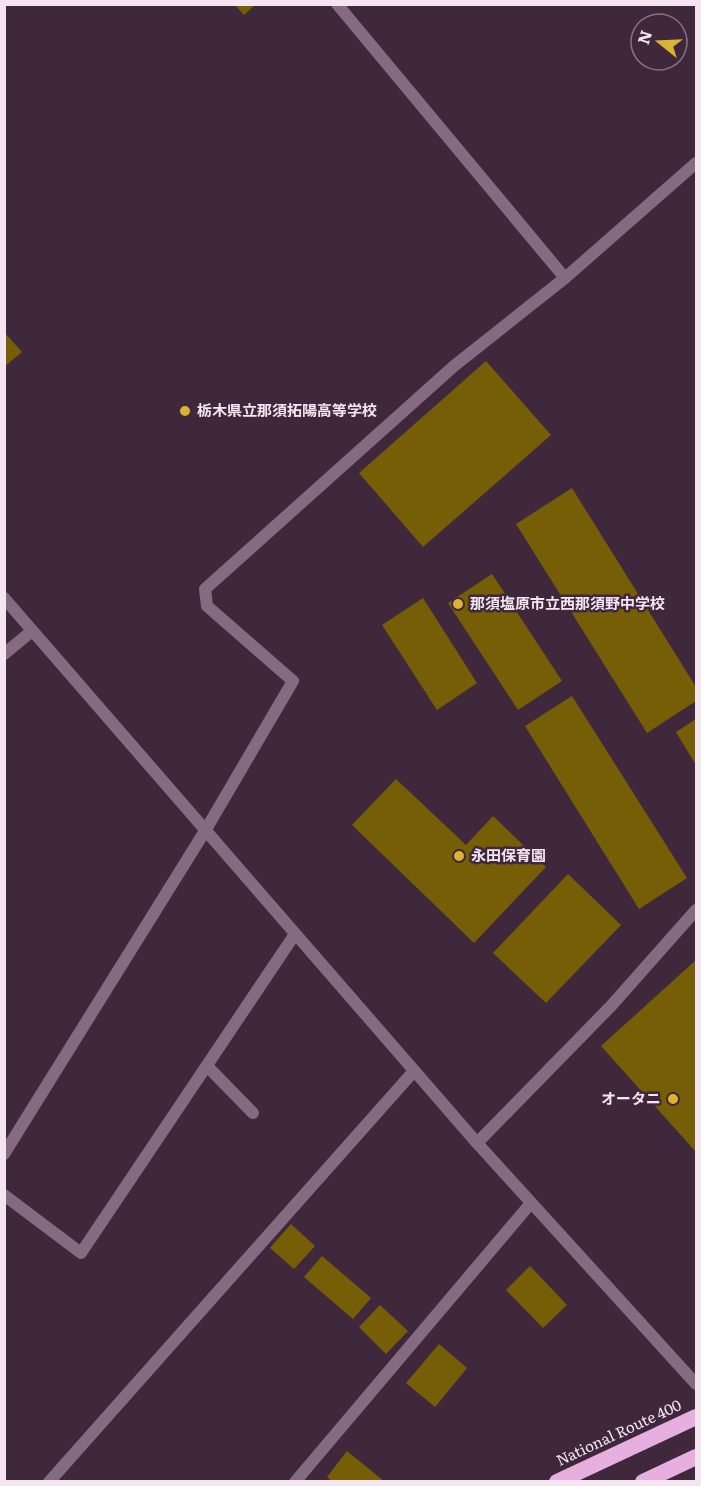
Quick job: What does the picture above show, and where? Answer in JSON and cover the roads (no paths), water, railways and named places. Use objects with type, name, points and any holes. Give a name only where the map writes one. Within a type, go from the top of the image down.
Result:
[{"type":"highway","name":"National Route 400","points":[[556,1482],[696,1417]]},
{"type":"highway","points":[[644,1482],[696,1457]]},
{"type":"street","points":[[337,4],[566,278]]},
{"type":"street","points":[[4,1154],[205,831],[292,681],[207,606],[205,589],[454,366],[566,278],[696,163]]},
{"type":"street","points":[[4,598],[477,1143],[696,1384]]},
{"type":"street","points":[[4,654],[32,631]]},
{"type":"street","points":[[477,1143],[611,1006],[696,910]]},
{"type":"street","points":[[4,1195],[81,1253],[295,934]]},
{"type":"street","points":[[207,1066],[253,1113]]},
{"type":"street","points":[[49,1482],[414,1071]]},
{"type":"street","points":[[295,1482],[531,1203]]},
{"type":"place","name":"栃木県立那須拓陽高等学校","points":[[185,411]]},
{"type":"place","name":"那須塩原市立西那須野中学校","points":[[458,604]]},
{"type":"place","name":"永田保育園","points":[[459,856]]},
{"type":"place","name":"オータニ","points":[[673,1099]]}]
